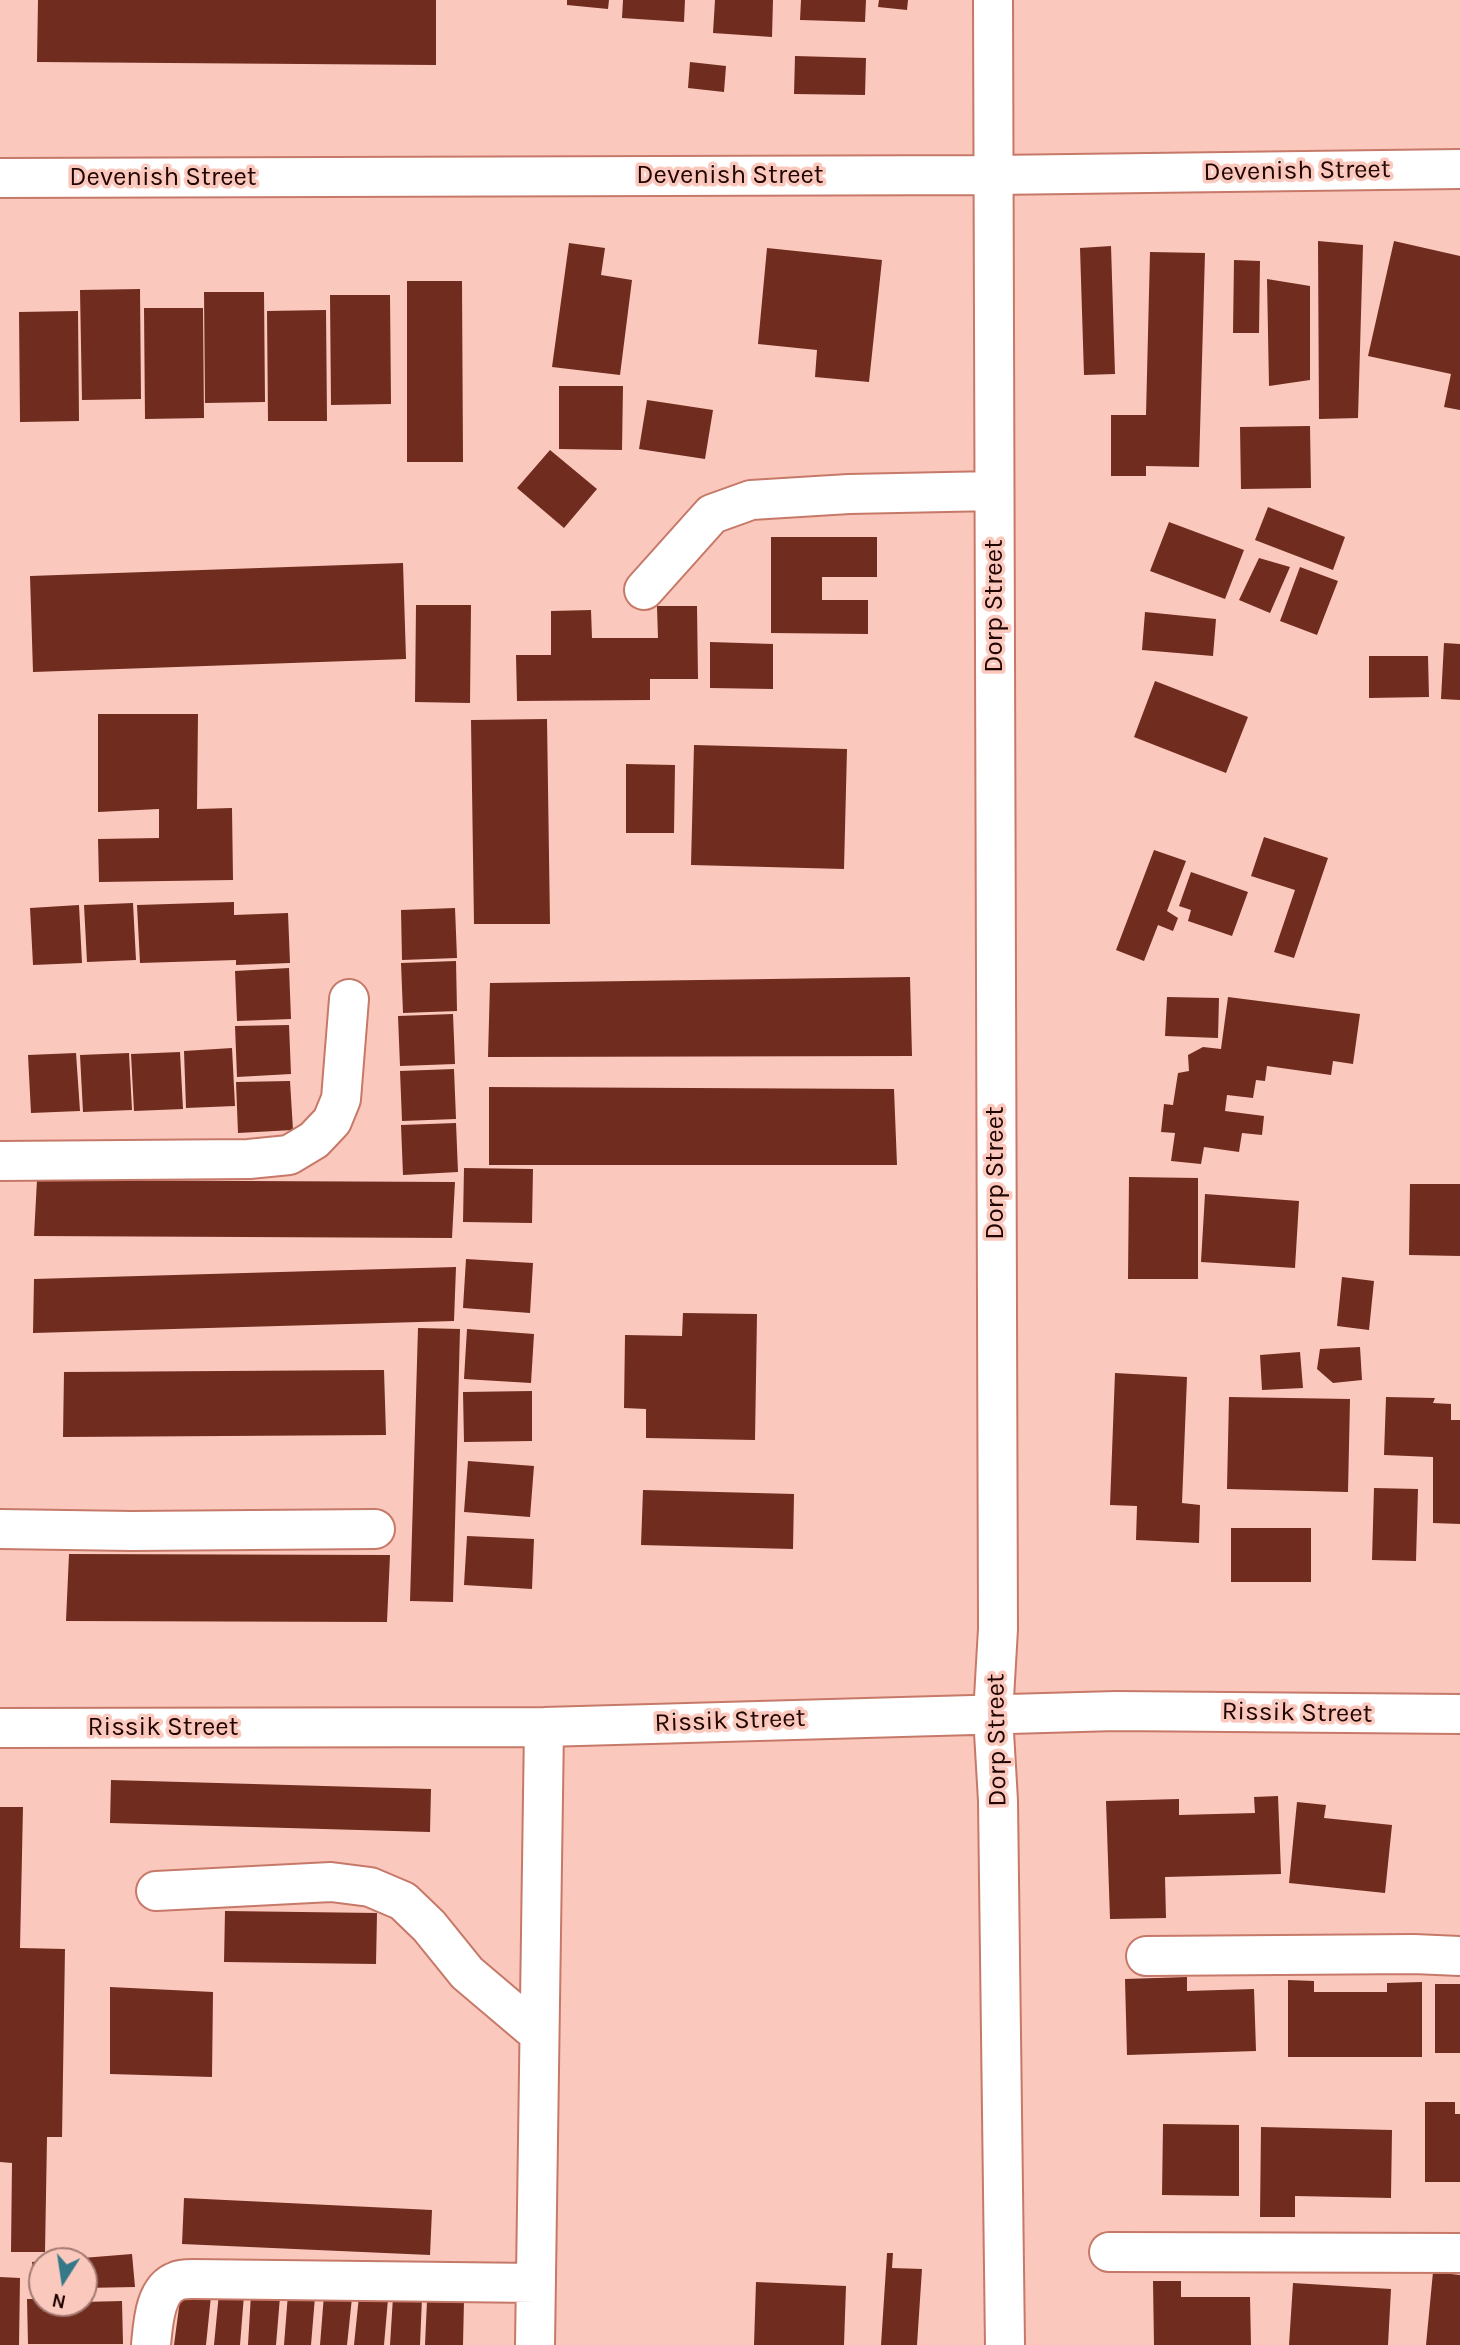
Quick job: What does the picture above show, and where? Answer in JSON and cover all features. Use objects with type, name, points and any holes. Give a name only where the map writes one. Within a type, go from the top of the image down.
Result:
[{"type":"street","name":"Dorp Street","points":[[993,0],[998,1629],[993,1715],[999,1829],[1005,2345]]},
{"type":"street","name":"Devenish Street","points":[[0,178],[993,175],[1460,169]]},
{"type":"street","points":[[644,590],[712,514],[751,500],[849,494],[994,491]]},
{"type":"street","points":[[0,1161],[250,1159],[289,1155],[314,1140],[331,1121],[341,1099],[349,999]]},
{"type":"street","points":[[0,1529],[375,1529]]},
{"type":"street","name":"Rissik Street","points":[[0,1728],[544,1727],[1116,1711],[1460,1714]]},
{"type":"street","points":[[535,2345],[544,1727]]},
{"type":"street","points":[[156,1891],[331,1882],[370,1886],[403,1901],[429,1926],[467,1973],[539,2034]]},
{"type":"street","points":[[1146,1956],[1460,1956]]},
{"type":"street","points":[[1109,2252],[1460,2253]]},
{"type":"street","points":[[151,2345],[156,2308],[164,2291],[176,2281],[536,2283]]},
{"type":"building","points":[[38,0],[436,0],[436,65],[37,62]]},
{"type":"building","points":[[567,0],[609,0],[608,9],[567,5]]},
{"type":"building","points":[[623,0],[685,0],[684,22],[622,18]]},
{"type":"building","points":[[715,0],[773,0],[772,37],[713,33]]},
{"type":"building","points":[[801,0],[866,0],[865,22],[800,20]]},
{"type":"building","points":[[879,0],[908,0],[907,10],[878,7]]},
{"type":"building","points":[[795,56],[866,58],[865,95],[794,94]]},
{"type":"building","points":[[690,62],[726,66],[724,92],[688,88]]},
{"type":"building","points":[[1318,241],[1363,245],[1358,418],[1319,419]]},
{"type":"building","points":[[1394,241],[1460,256],[1460,410],[1444,407],[1451,374],[1368,356]]},
{"type":"building","points":[[569,243],[605,248],[601,275],[632,280],[620,375],[552,367]]},
{"type":"building","points":[[1111,246],[1115,374],[1084,375],[1080,248]]},
{"type":"building","points":[[767,248],[882,260],[869,382],[815,377],[817,350],[758,344]]},
{"type":"building","points":[[1150,252],[1205,253],[1199,467],[1146,466],[1146,476],[1111,476],[1111,415],[1146,415]]},
{"type":"building","points":[[1234,260],[1260,261],[1259,333],[1233,333]]},
{"type":"building","points":[[1267,279],[1310,286],[1310,380],[1269,386]]},
{"type":"building","points":[[407,281],[462,281],[463,462],[407,462]]},
{"type":"building","points":[[140,289],[141,399],[82,400],[80,290]]},
{"type":"building","points":[[204,292],[264,292],[265,402],[205,403]]},
{"type":"building","points":[[330,295],[390,295],[391,404],[331,405]]},
{"type":"building","points":[[144,308],[203,308],[204,418],[145,419]]},
{"type":"building","points":[[326,310],[327,421],[268,421],[267,311]]},
{"type":"building","points":[[78,311],[79,421],[20,422],[19,312]]},
{"type":"building","points":[[559,386],[623,386],[622,450],[559,449]]},
{"type":"building","points":[[647,400],[713,410],[705,459],[639,449]]},
{"type":"building","points":[[1310,426],[1311,488],[1241,489],[1240,427]]},
{"type":"building","points":[[550,450],[597,489],[564,528],[517,488]]},
{"type":"building","points":[[1268,507],[1345,537],[1333,570],[1255,540]]},
{"type":"building","points":[[1169,522],[1244,550],[1225,599],[1150,571]]},
{"type":"building","points":[[771,537],[877,537],[877,577],[822,577],[822,600],[868,600],[868,634],[771,633]]},
{"type":"building","points":[[1259,558],[1290,567],[1270,613],[1239,600]]},
{"type":"building","points":[[403,563],[406,659],[33,672],[30,576]]},
{"type":"building","points":[[1300,567],[1338,581],[1317,635],[1280,621]]},
{"type":"building","points":[[416,605],[471,605],[470,703],[415,702]]},
{"type":"building","points":[[657,606],[697,606],[698,679],[650,679],[650,700],[517,701],[516,655],[551,655],[551,611],[591,610],[592,638],[658,638]]},
{"type":"building","points":[[1145,612],[1216,619],[1213,656],[1142,650]]},
{"type":"building","points":[[710,642],[773,644],[773,689],[710,688]]},
{"type":"building","points":[[1444,643],[1460,644],[1460,700],[1441,699]]},
{"type":"building","points":[[1369,656],[1428,656],[1429,697],[1369,698]]},
{"type":"building","points":[[1155,681],[1248,717],[1226,773],[1134,737]]},
{"type":"building","points":[[98,714],[198,714],[197,809],[232,808],[233,880],[99,882],[98,839],[159,838],[159,809],[98,812]]},
{"type":"building","points":[[547,719],[550,924],[474,924],[471,720]]},
{"type":"building","points":[[694,745],[847,749],[844,869],[691,865]]},
{"type":"building","points":[[626,764],[675,765],[674,833],[626,833]]},
{"type":"building","points":[[1264,837],[1328,858],[1294,958],[1274,952],[1295,890],[1251,876]]},
{"type":"building","points":[[1154,850],[1186,861],[1167,911],[1178,918],[1173,931],[1158,925],[1144,961],[1116,950]]},
{"type":"building","points":[[1191,872],[1248,892],[1232,936],[1188,921],[1191,910],[1179,906]]},
{"type":"building","points":[[234,902],[234,915],[288,913],[290,963],[236,965],[236,960],[140,963],[137,905]]},
{"type":"building","points":[[133,903],[136,960],[87,962],[84,905]]},
{"type":"building","points":[[79,905],[82,963],[33,965],[30,908]]},
{"type":"building","points":[[455,908],[457,958],[402,960],[401,910]]},
{"type":"building","points":[[456,961],[457,1011],[403,1013],[401,963]]},
{"type":"building","points":[[289,968],[291,1019],[237,1021],[235,971]]},
{"type":"building","points":[[910,977],[912,1056],[488,1057],[490,983]]},
{"type":"building","points":[[1167,997],[1219,998],[1218,1038],[1165,1036]]},
{"type":"building","points":[[1228,997],[1360,1014],[1353,1064],[1333,1061],[1331,1075],[1267,1066],[1265,1081],[1256,1080],[1253,1098],[1227,1095],[1225,1111],[1264,1116],[1262,1135],[1242,1133],[1239,1152],[1204,1147],[1201,1164],[1171,1161],[1175,1133],[1161,1132],[1164,1104],[1173,1105],[1178,1073],[1189,1071],[1188,1055],[1203,1047],[1221,1049]]},
{"type":"building","points":[[453,1014],[455,1064],[400,1066],[398,1016]]},
{"type":"building","points":[[289,1025],[291,1074],[237,1077],[235,1026]]},
{"type":"building","points":[[232,1048],[235,1106],[186,1108],[184,1051]]},
{"type":"building","points":[[180,1052],[183,1109],[134,1111],[131,1054]]},
{"type":"building","points":[[76,1053],[80,1111],[31,1113],[28,1055]]},
{"type":"building","points":[[129,1053],[132,1110],[83,1112],[80,1055]]},
{"type":"building","points":[[454,1069],[456,1119],[402,1121],[400,1071]]},
{"type":"building","points":[[290,1081],[293,1130],[238,1133],[236,1082]]},
{"type":"building","points":[[489,1087],[894,1089],[897,1165],[489,1165]]},
{"type":"building","points":[[456,1123],[458,1172],[403,1175],[401,1125]]},
{"type":"building","points":[[464,1168],[533,1169],[532,1223],[463,1222]]},
{"type":"building","points":[[1129,1177],[1198,1178],[1198,1279],[1128,1279]]},
{"type":"building","points":[[37,1180],[455,1182],[452,1238],[34,1236]]},
{"type":"building","points":[[1410,1184],[1460,1184],[1460,1256],[1409,1255]]},
{"type":"building","points":[[1205,1194],[1299,1201],[1295,1268],[1201,1262]]},
{"type":"building","points":[[466,1259],[533,1263],[530,1313],[463,1308]]},
{"type":"building","points":[[456,1267],[454,1321],[33,1333],[34,1279]]},
{"type":"building","points":[[1342,1277],[1374,1281],[1369,1330],[1337,1326]]},
{"type":"building","points":[[683,1313],[757,1314],[755,1440],[646,1438],[646,1409],[624,1408],[625,1335],[682,1336]]},
{"type":"building","points":[[418,1328],[460,1329],[453,1602],[410,1601]]},
{"type":"building","points":[[467,1329],[534,1334],[531,1383],[464,1379]]},
{"type":"building","points":[[1360,1347],[1362,1380],[1333,1383],[1317,1369],[1320,1349]]},
{"type":"building","points":[[1300,1352],[1303,1388],[1262,1390],[1260,1355]]},
{"type":"building","points":[[384,1370],[386,1435],[63,1437],[64,1372]]},
{"type":"building","points":[[1115,1373],[1187,1377],[1182,1503],[1200,1505],[1199,1543],[1136,1540],[1137,1506],[1110,1505]]},
{"type":"building","points":[[532,1391],[532,1441],[464,1442],[463,1392]]},
{"type":"building","points":[[1229,1397],[1350,1399],[1348,1492],[1227,1489]]},
{"type":"building","points":[[1386,1397],[1435,1398],[1433,1403],[1451,1404],[1451,1420],[1460,1420],[1460,1524],[1433,1523],[1433,1457],[1384,1455]]},
{"type":"building","points":[[468,1461],[534,1466],[530,1517],[464,1512]]},
{"type":"building","points":[[1374,1488],[1418,1489],[1416,1561],[1372,1560]]},
{"type":"building","points":[[643,1490],[794,1494],[793,1549],[641,1545]]},
{"type":"building","points":[[1231,1528],[1311,1528],[1311,1582],[1231,1582]]},
{"type":"building","points":[[467,1536],[534,1539],[532,1589],[464,1585]]},
{"type":"building","points":[[69,1554],[390,1555],[387,1622],[66,1621]]},
{"type":"building","points":[[111,1780],[431,1789],[430,1832],[110,1823]]},
{"type":"building","points":[[1278,1796],[1281,1874],[1165,1877],[1166,1918],[1110,1919],[1106,1801],[1179,1799],[1179,1815],[1255,1813],[1254,1797]]},
{"type":"building","points":[[1297,1802],[1326,1805],[1324,1818],[1392,1825],[1385,1893],[1289,1883]]},
{"type":"building","points":[[0,1807],[23,1807],[20,1948],[65,1949],[62,2137],[47,2137],[45,2247],[28,2247],[28,2252],[11,2252],[12,2163],[0,2162]]},
{"type":"building","points":[[225,1911],[377,1913],[376,1964],[224,1962]]},
{"type":"building","points":[[1187,1977],[1187,1991],[1254,1989],[1256,2051],[1127,2055],[1125,1979]]},
{"type":"building","points":[[1288,1980],[1314,1981],[1314,1992],[1387,1992],[1387,1983],[1422,1982],[1422,2057],[1288,2057]]},
{"type":"building","points":[[1435,1984],[1460,1984],[1460,2053],[1435,2053]]},
{"type":"building","points":[[110,1987],[213,1992],[212,2077],[110,2074]]},
{"type":"building","points":[[1425,2102],[1455,2102],[1455,2114],[1460,2114],[1460,2182],[1425,2182]]},
{"type":"building","points":[[1163,2124],[1239,2125],[1239,2196],[1162,2195]]},
{"type":"building","points":[[1261,2127],[1392,2130],[1391,2198],[1295,2196],[1295,2217],[1260,2217]]},
{"type":"building","points":[[184,2198],[432,2210],[430,2255],[182,2244]]},
{"type":"building","points":[[887,2253],[893,2253],[892,2268],[922,2269],[917,2345],[881,2345]]},
{"type":"building","points":[[132,2254],[135,2287],[98,2288],[98,2257]]},
{"type":"building","points":[[1433,2272],[1460,2275],[1460,2345],[1426,2345]]},
{"type":"building","points":[[0,2277],[20,2278],[19,2345],[0,2345]]},
{"type":"building","points":[[1153,2281],[1181,2281],[1181,2297],[1250,2297],[1251,2345],[1154,2345]]},
{"type":"building","points":[[756,2282],[846,2286],[844,2345],[754,2345]]},
{"type":"building","points":[[1293,2283],[1391,2289],[1388,2345],[1289,2345]]},
{"type":"building","points":[[181,2292],[211,2296],[206,2345],[174,2345]]},
{"type":"building","points":[[219,2293],[244,2295],[240,2345],[214,2345]]},
{"type":"building","points":[[251,2294],[280,2297],[276,2345],[248,2345]]},
{"type":"building","points":[[288,2294],[315,2297],[311,2345],[284,2345]]},
{"type":"building","points":[[324,2295],[352,2298],[347,2345],[320,2345]]},
{"type":"building","points":[[359,2296],[388,2299],[384,2345],[354,2345]]},
{"type":"building","points":[[393,2297],[422,2298],[420,2345],[390,2345]]},
{"type":"building","points":[[27,2299],[28,2317],[98,2317],[98,2302],[122,2301],[123,2344],[28,2344]]},
{"type":"building","points":[[464,2300],[463,2345],[425,2345],[427,2301]]}]
